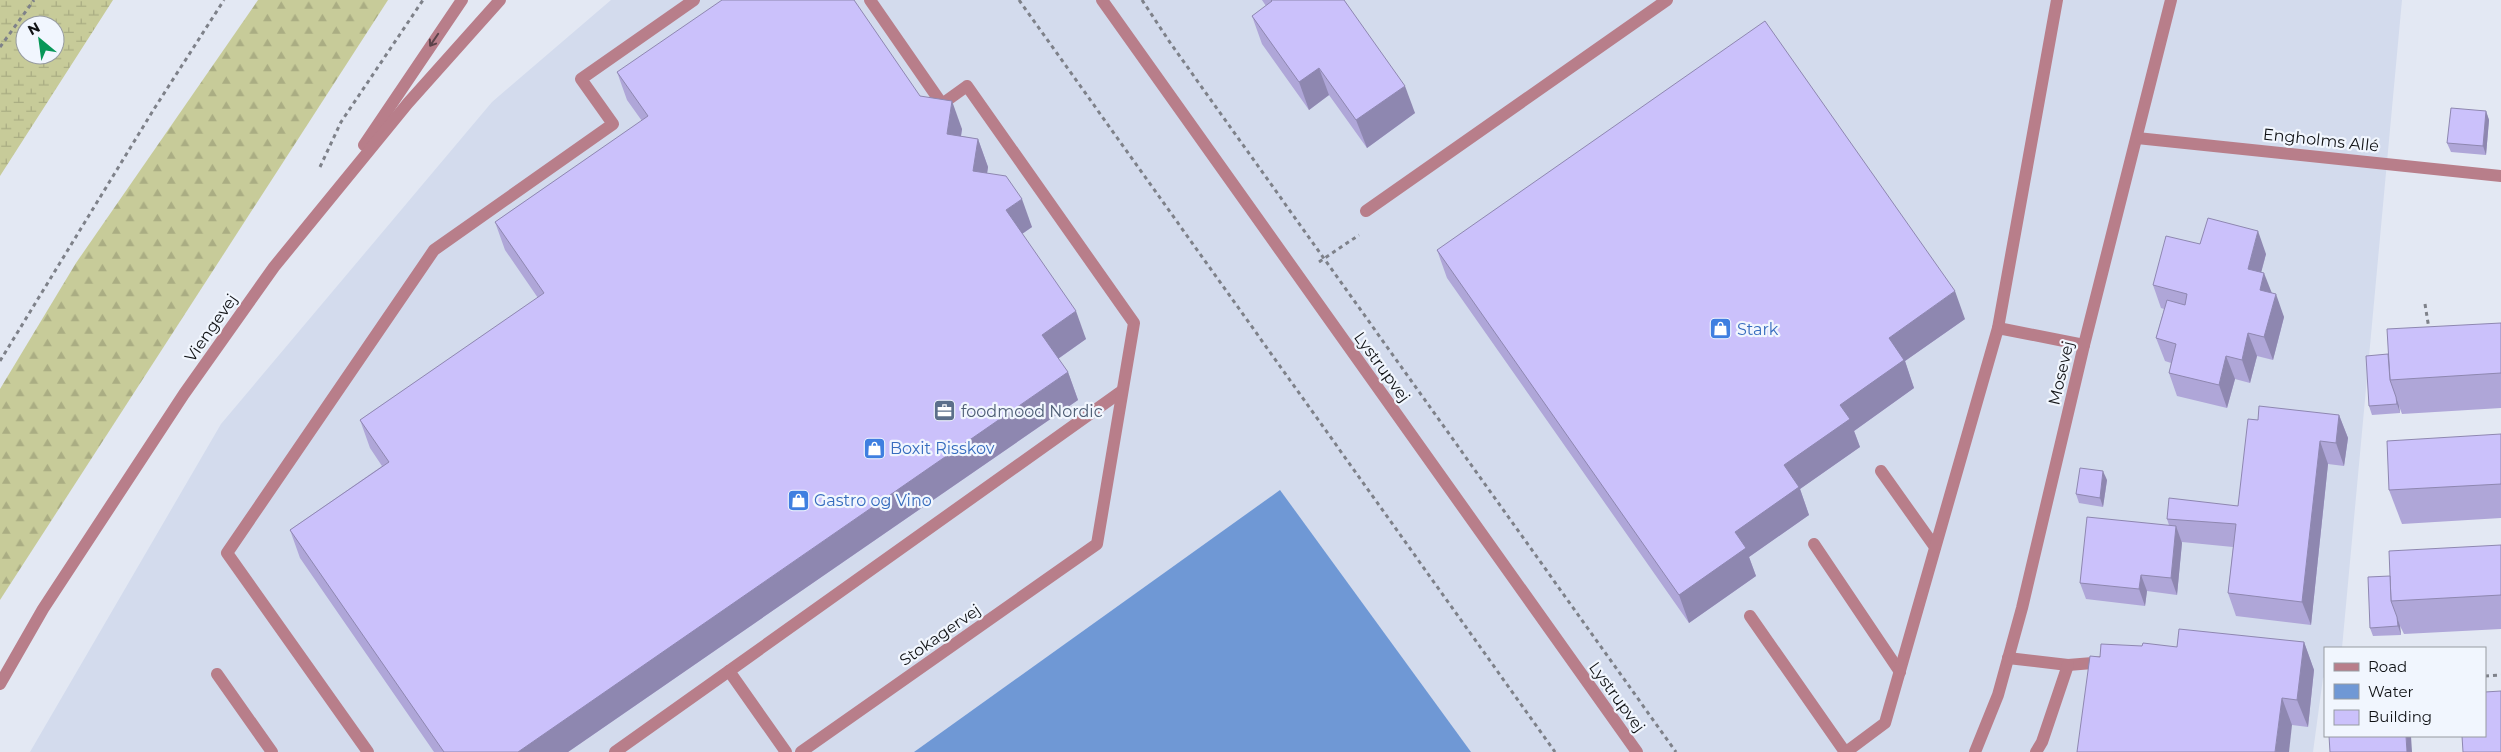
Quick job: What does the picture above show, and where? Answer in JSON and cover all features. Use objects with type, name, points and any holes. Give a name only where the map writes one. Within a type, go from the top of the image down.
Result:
[{"type":"street","points":[[328,199],[462,0]]},
{"type":"street","name":"Viengevej","points":[[0,684],[43,609],[184,394],[274,267],[408,103],[486,18],[500,0]]},
{"type":"street","name":"Viengevej","points":[[486,18],[507,0]]},
{"type":"street","points":[[368,752],[227,553],[434,250],[613,124],[581,79],[694,0]]},
{"type":"street","points":[[615,752],[1122,391],[1134,323],[967,86],[942,104],[870,0]]},
{"type":"street","name":"Lystrupvej","points":[[1102,0],[1637,752]]},
{"type":"street","points":[[1366,210],[1667,0]]},
{"type":"street","points":[[1750,616],[1845,752],[1885,724],[1998,328],[2057,0]]},
{"type":"street","name":"Mosevej","points":[[1975,752],[1998,695],[2008,658],[2171,0]]},
{"type":"street","name":"Engholms Allé","points":[[2137,138],[2501,176]]},
{"type":"street","points":[[1998,328],[2084,345]]},
{"type":"street","name":"Stokagervej","points":[[801,752],[1097,544],[1122,391]]},
{"type":"street","points":[[1881,471],[1935,547]]},
{"type":"street","points":[[1814,544],[1900,672]]},
{"type":"street","points":[[2008,658],[2068,666],[2115,661]]},
{"type":"street","points":[[2036,752],[2042,742],[2068,666]]},
{"type":"street","points":[[729,671],[786,752]]},
{"type":"street","points":[[217,674],[272,752]]},
{"type":"path","points":[[0,47],[34,0]]},
{"type":"path","points":[[0,361],[154,109],[224,0]]},
{"type":"path","points":[[1019,0],[1555,752]]},
{"type":"path","points":[[1142,0],[1171,44],[1676,752]]},
{"type":"path","points":[[1298,277],[1362,232],[1366,210]]},
{"type":"path","points":[[2425,304],[2429,329]]},
{"type":"path","points":[[2421,329],[2438,328]]},
{"type":"path","points":[[2486,676],[2501,675]]},
{"type":"shaded area","points":[[611,0],[2402,0],[2342,647],[2324,647],[2324,678],[2313,752],[30,752],[221,424],[492,102]]},
{"type":"green space","points":[[0,0],[113,0],[0,176]]},
{"type":"green space","points":[[258,0],[388,0],[0,600],[0,389],[76,263]]},
{"type":"water","points":[[1280,490],[1471,752],[914,752]]},
{"type":"building","points":[[722,0],[854,0],[920,96],[952,101],[947,134],[978,139],[973,171],[1006,176],[1022,199],[1006,210],[1076,311],[1042,335],[1068,372],[518,752],[444,752],[290,530],[389,462],[360,420],[544,293],[495,222],[648,116],[617,72]]},
{"type":"building","points":[[1271,0],[1344,0],[1405,86],[1356,120],[1319,68],[1299,82],[1252,16]]},
{"type":"building","points":[[1765,21],[1955,291],[1889,338],[1904,360],[1840,405],[1850,419],[1784,465],[1799,487],[1735,532],[1746,548],[1679,595],[1437,250]]},
{"type":"building","points":[[2451,108],[2486,111],[2483,146],[2447,143]]},
{"type":"building","points":[[2208,218],[2258,231],[2248,269],[2264,273],[2260,290],[2276,294],[2264,337],[2248,333],[2242,360],[2226,356],[2219,385],[2169,373],[2176,344],[2156,338],[2167,300],[2185,305],[2187,294],[2153,285],[2166,236],[2200,244]]},
{"type":"building","points":[[2501,323],[2501,373],[2390,380],[2387,329]]},
{"type":"building","points":[[2388,354],[2390,380],[2397,404],[2369,406],[2366,356]]},
{"type":"building","points":[[2259,406],[2339,415],[2336,443],[2320,441],[2302,602],[2228,593],[2236,524],[2167,519],[2169,498],[2238,506],[2248,419],[2258,420]]},
{"type":"building","points":[[2501,434],[2501,484],[2389,490],[2387,441]]},
{"type":"building","points":[[2080,468],[2103,471],[2100,498],[2076,494]]},
{"type":"building","points":[[2087,517],[2176,526],[2171,578],[2141,575],[2139,589],[2080,583]]},
{"type":"building","points":[[2501,545],[2501,595],[2391,601],[2389,551]]},
{"type":"building","points":[[2390,576],[2391,601],[2398,626],[2370,628],[2368,577]]},
{"type":"building","points":[[2179,629],[2304,642],[2297,700],[2282,698],[2275,752],[2077,752],[2090,656],[2100,657],[2101,644],[2142,646],[2143,643],[2177,647]]},
{"type":"building","points":[[2501,691],[2501,752],[2463,752],[2462,737],[2486,737],[2486,692]]},
{"type":"building","points":[[2329,737],[2406,737],[2407,752],[2330,752]]},
{"type":"place","name":"Stark","points":[[1721,329]]},
{"type":"place","name":"foodmood Nordic","points":[[945,411]]},
{"type":"place","name":"Boxit Risskov","points":[[874,448]]},
{"type":"place","name":"Gastro og Vino","points":[[798,500]]}]
